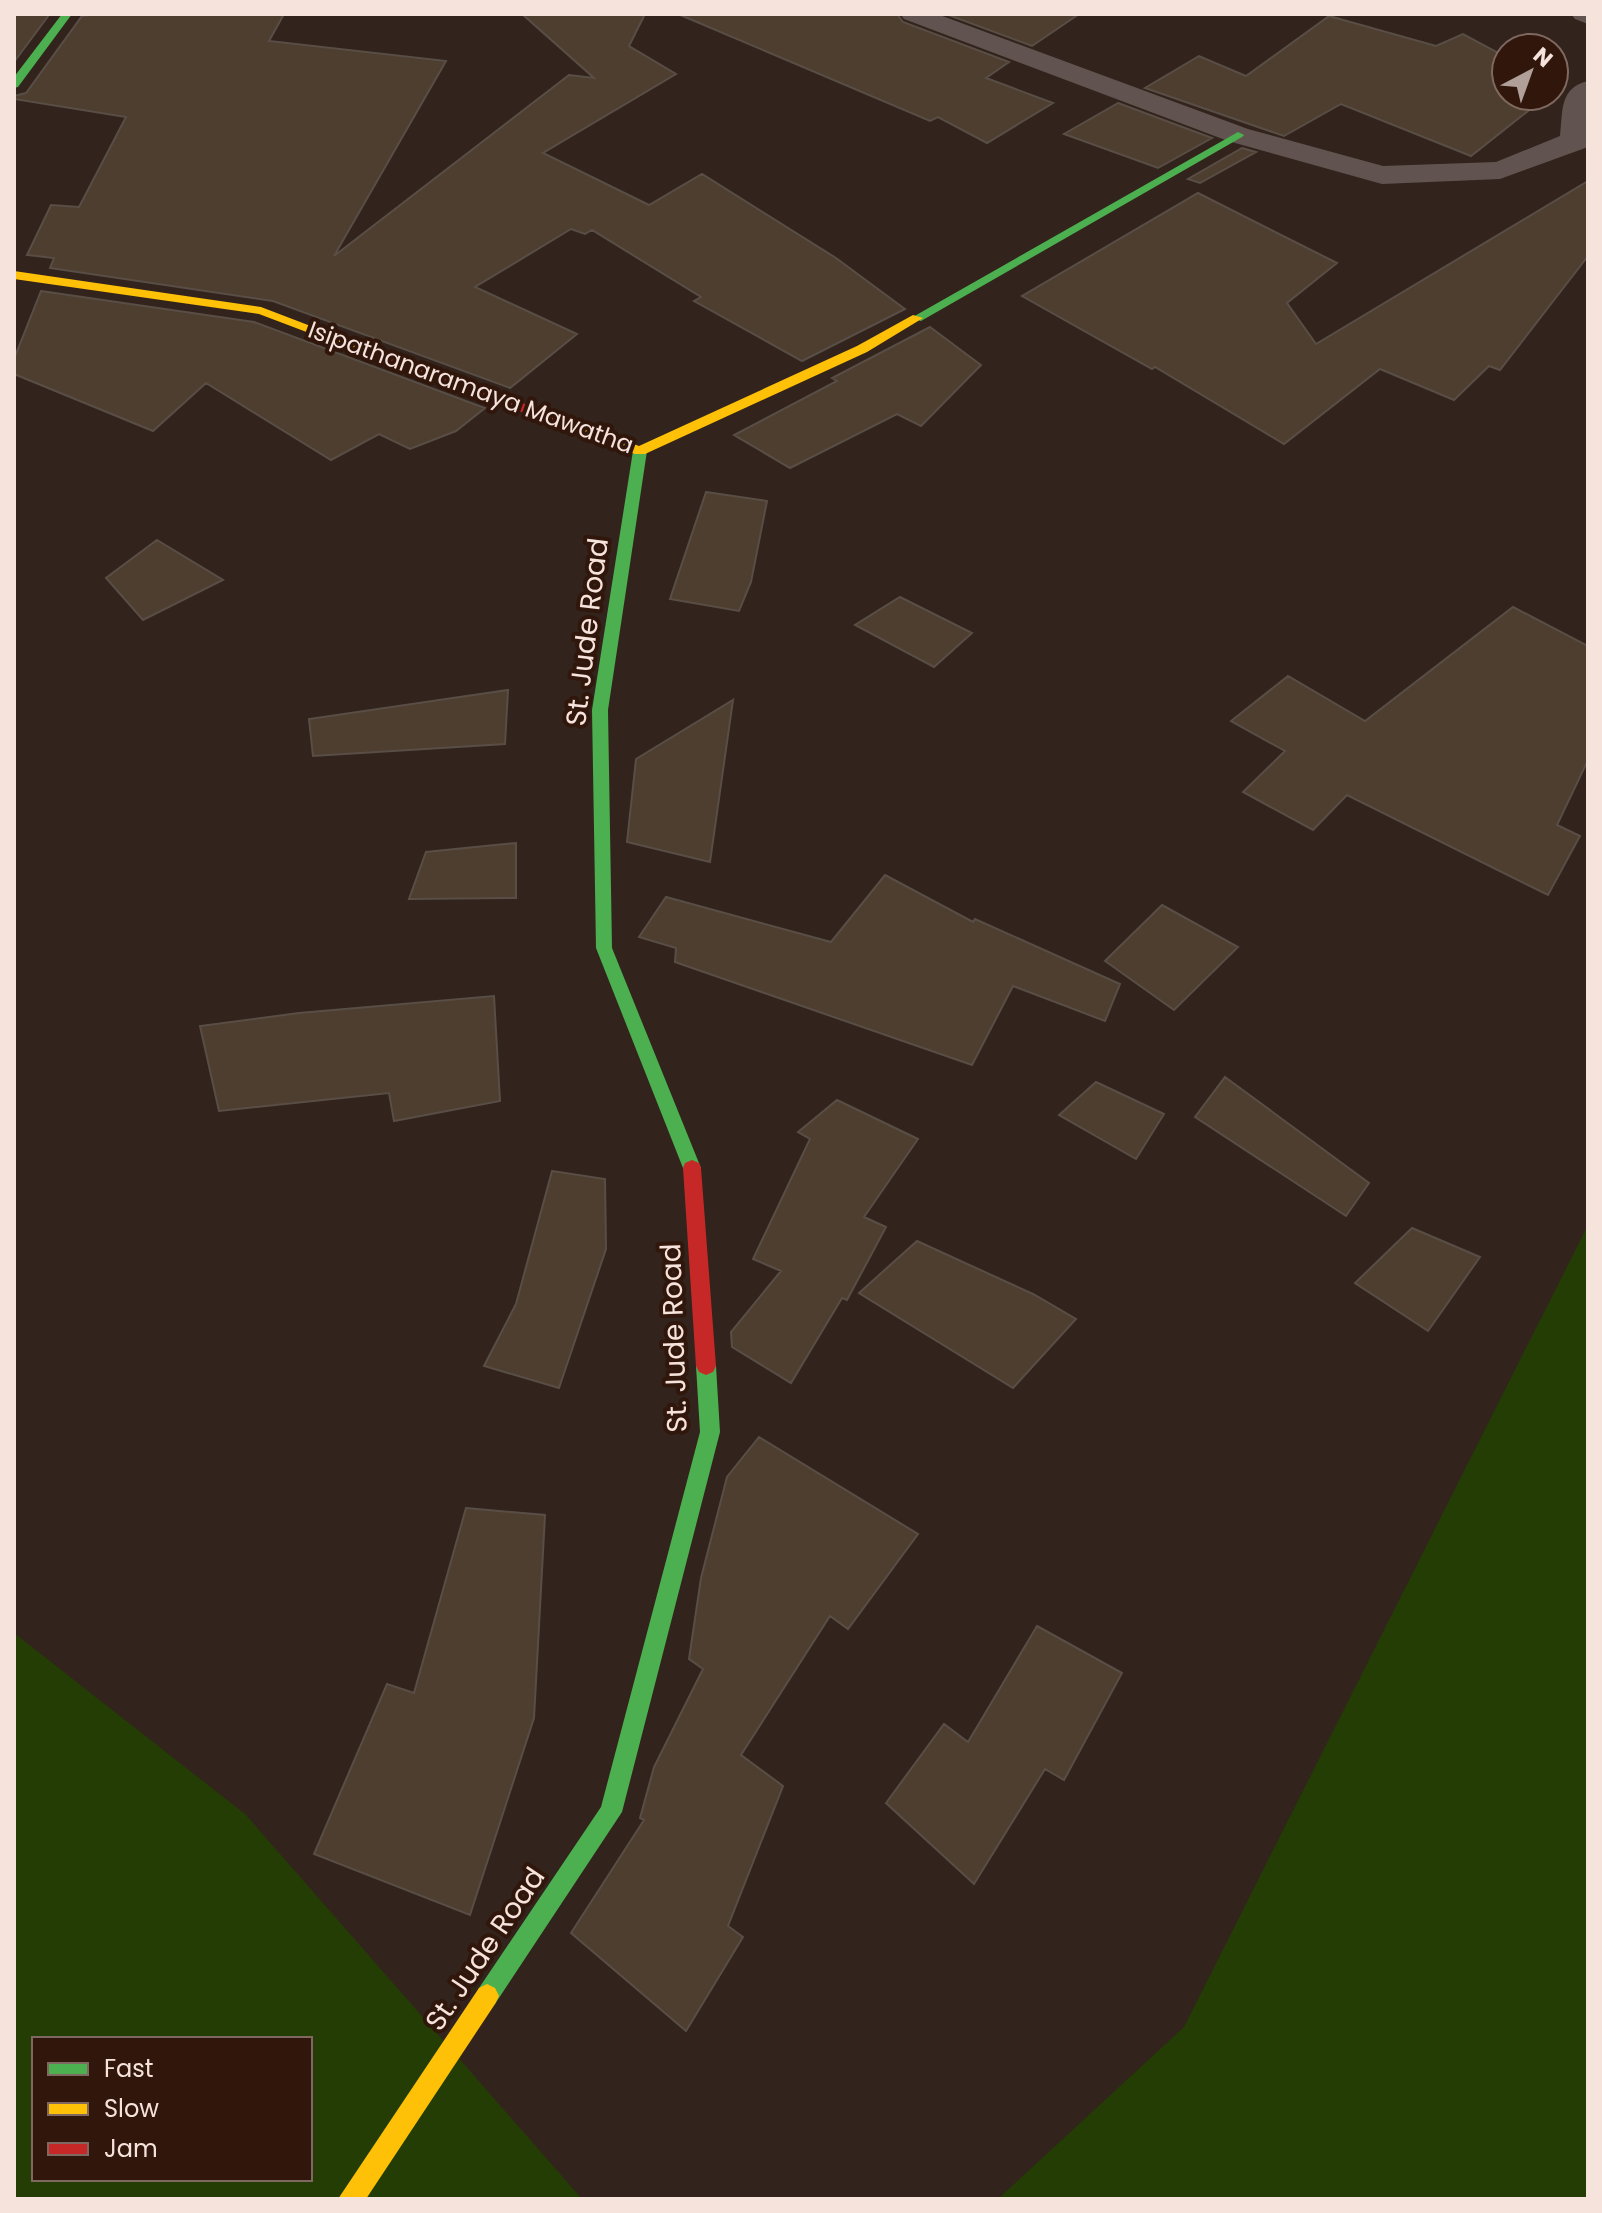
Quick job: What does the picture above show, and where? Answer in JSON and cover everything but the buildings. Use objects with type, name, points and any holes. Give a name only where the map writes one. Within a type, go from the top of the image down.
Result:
[{"type":"street","points":[[14,85],[67,14]]},
{"type":"street","points":[[913,14],[1238,135],[1382,175],[1500,170],[1581,140],[1578,95],[1588,89]]},
{"type":"street","name":"Isipathanaramaya Mawatha","points":[[14,275],[261,311],[640,451],[862,349],[1238,135]]},
{"type":"street","name":"St. Jude Road","points":[[351,2199],[611,1812],[710,1432],[694,1172],[604,948],[600,710],[640,451]]},
{"type":"green space","points":[[1588,1225],[1588,2199],[998,2199],[1184,2027]]},
{"type":"green space","points":[[14,1633],[245,1814],[582,2199],[14,2199]]},
{"type":"traffic: fast","points":[[14,85],[67,14]]},
{"type":"traffic: fast","points":[[917,318],[1238,135]]},
{"type":"traffic: fast","points":[[640,451],[600,710],[604,948],[692,1168]]},
{"type":"traffic: fast","points":[[487,1996],[611,1812],[710,1432],[706,1366]]},
{"type":"traffic: slow","points":[[14,275],[261,311],[396,361]]},
{"type":"traffic: slow","points":[[578,428],[640,451],[862,349],[917,318]]},
{"type":"traffic: slow","points":[[351,2199],[487,1996]]},
{"type":"traffic: jam","points":[[396,361],[578,428]]},
{"type":"traffic: jam","points":[[692,1168],[706,1366]]}]
